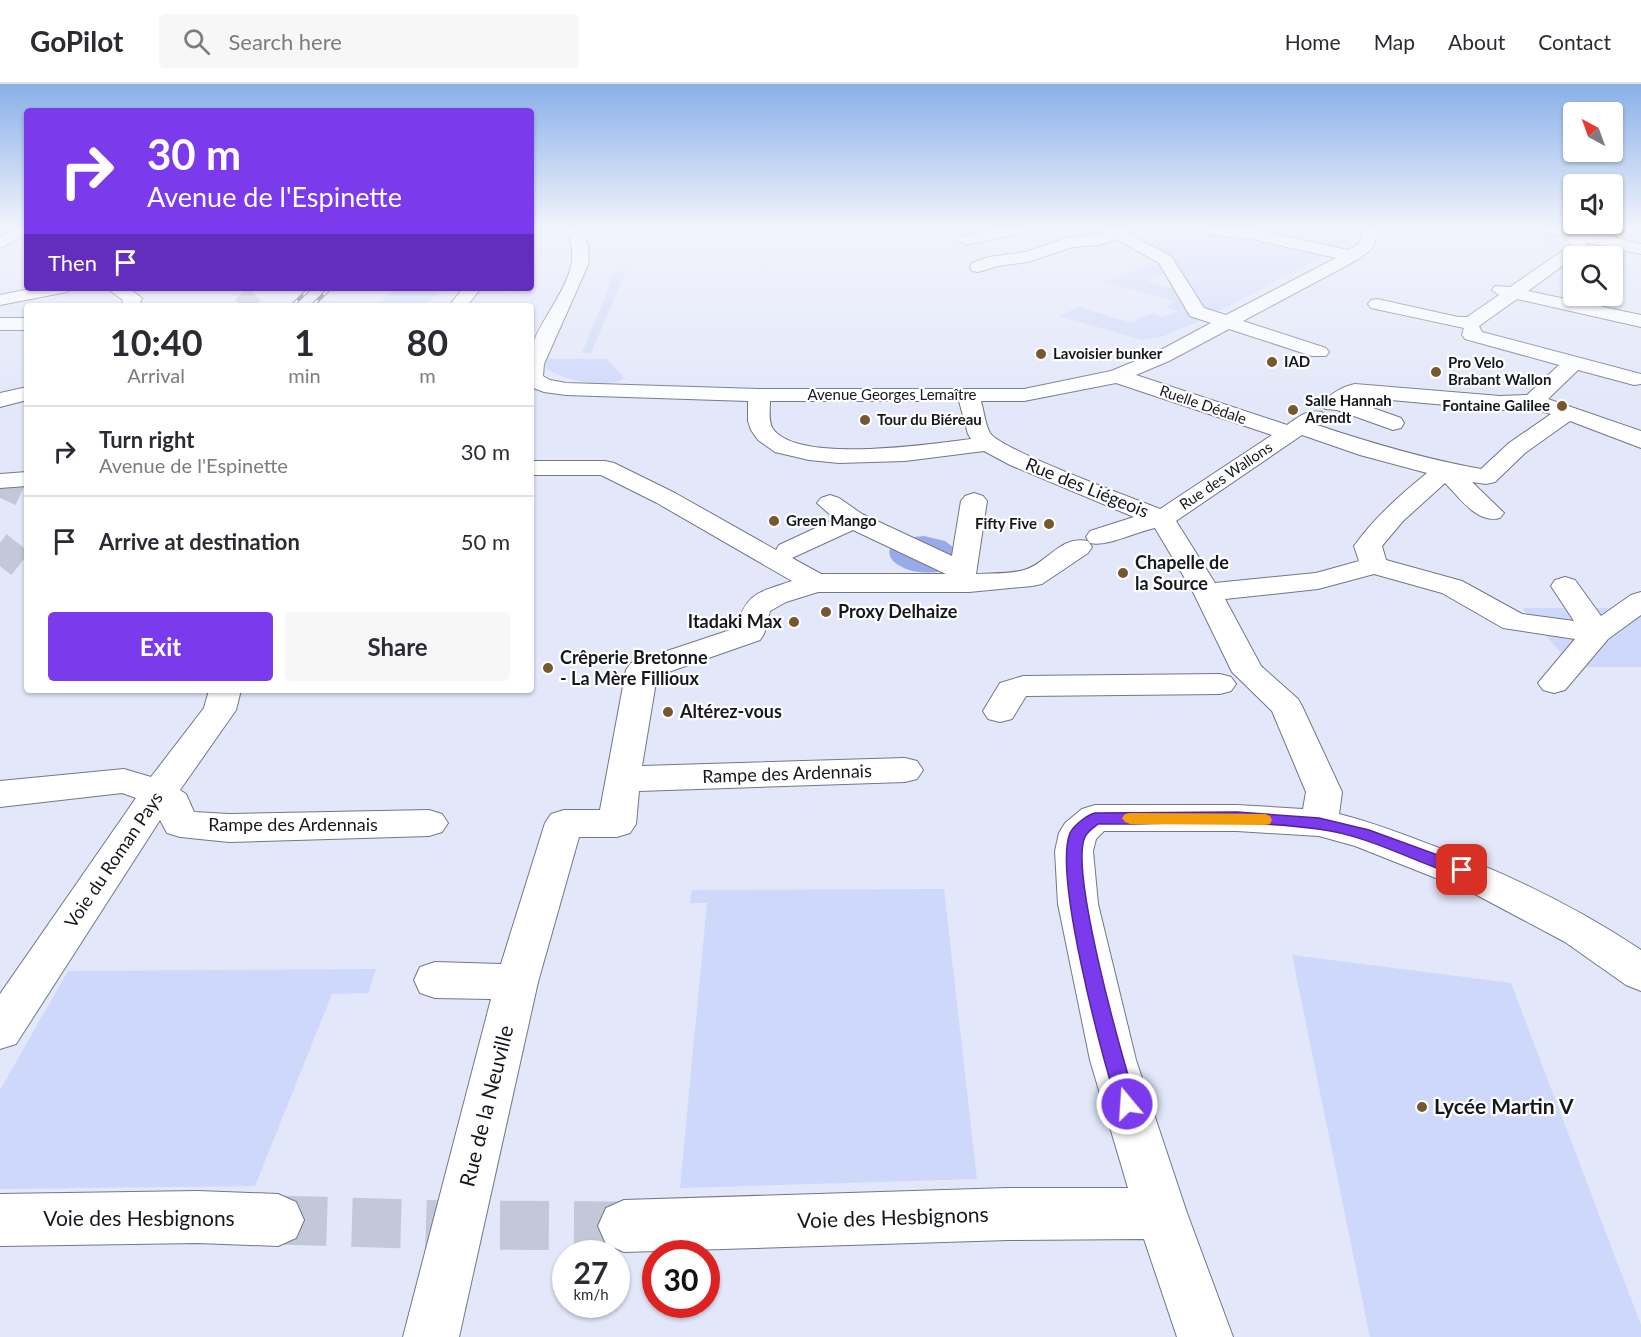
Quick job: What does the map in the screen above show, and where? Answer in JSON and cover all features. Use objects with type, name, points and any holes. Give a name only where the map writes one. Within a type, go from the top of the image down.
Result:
[{"type":"street","name":"Avenue Georges Lemaître","points":[[534,364],[571,287]]},
{"type":"street","points":[[1182,287],[1197,312],[1320,352]]},
{"type":"street","name":"Avenue Georges Lemaître","points":[[534,380],[544,386],[566,389],[758,395],[1024,395],[1117,376],[1162,357],[1292,287]]},
{"type":"street","points":[[1514,287],[1472,322],[1458,323],[1428,314],[1377,304],[1369,309],[1472,333],[1574,363],[1639,377]]},
{"type":"street","points":[[0,300],[46,291]]},
{"type":"street","points":[[120,291],[133,298],[131,303]]},
{"type":"street","points":[[460,303],[470,291]]},
{"type":"street","points":[[1507,292],[1635,317]]},
{"type":"street","points":[[0,324],[24,324]]},
{"type":"street","points":[[1533,402],[1574,363]]},
{"type":"street","name":"Ruelle Dédale","points":[[1117,376],[1321,412]]},
{"type":"street","points":[[0,400],[24,394]]},
{"type":"street","points":[[758,395],[760,407],[758,418],[764,433],[786,449],[803,454],[901,454],[988,444]]},
{"type":"street","points":[[968,395],[979,434],[988,444]]},
{"type":"street","points":[[1321,412],[1533,402],[1639,437]]},
{"type":"street","points":[[1321,412],[1393,423]]},
{"type":"street","points":[[1321,412],[1368,450],[1445,470],[1486,477],[1539,432],[1566,414]]},
{"type":"street","name":"Rue des Wallons","points":[[815,583],[895,590],[966,578],[1032,578],[1089,542],[1126,526],[1162,519],[1321,412]]},
{"type":"street","name":"Rue des Liégeois","points":[[988,444],[1018,460],[1162,519],[1207,592],[1248,672],[1286,706],[1324,792],[1319,823]]},
{"type":"street","points":[[534,468],[603,473],[666,498],[773,557],[785,557],[815,583]]},
{"type":"street","points":[[1445,470],[1491,513]]},
{"type":"street","points":[[1374,565],[1368,546],[1374,536],[1398,511],[1445,470]]},
{"type":"street","points":[[0,482],[24,479]]},
{"type":"street","points":[[830,503],[853,520],[966,578],[974,501]]},
{"type":"street","points":[[745,559],[785,557],[853,520]]},
{"type":"street","points":[[1207,592],[1318,581],[1374,565],[1452,587],[1514,622],[1597,633]]},
{"type":"street","points":[[622,779],[642,670],[748,634],[757,607],[776,596],[815,583]]},
{"type":"street","points":[[1565,586],[1597,633]]},
{"type":"street","points":[[1554,683],[1597,633],[1641,601]]},
{"type":"street","points":[[668,641],[698,651]]},
{"type":"street","points":[[1000,711],[1011,690],[1023,686],[1220,684]]},
{"type":"street","name":"Voie du Roman Pays","points":[[0,1030],[166,798],[220,710],[224,693]]},
{"type":"street","name":"Rampe des Ardennais","points":[[622,779],[905,770]]},
{"type":"street","name":"Rue de la Neuville","points":[[431,1337],[517,982],[549,876],[552,824],[617,824],[622,779]]},
{"type":"street","points":[[0,794],[124,781],[166,798]]},
{"type":"street","name":"Rampe des Ardennais","points":[[166,798],[180,824],[209,827],[429,823]]},
{"type":"street","points":[[1205,1337],[1161,1212],[1113,1060],[1080,915],[1074,851],[1078,833],[1095,818],[1237,818],[1319,823],[1364,834],[1485,881],[1579,930],[1641,973]]},
{"type":"street","points":[[435,980],[517,982]]},
{"type":"street","name":"Voie des Hesbignons","points":[[624,1226],[1008,1214],[1161,1212]]},
{"type":"street","name":"Voie des Hesbignons","points":[[0,1220],[198,1216],[278,1220]]},
{"type":"shaded area","points":[[609,287],[619,287],[591,353],[582,353]]},
{"type":"shaded area","points":[[1126,287],[1169,287],[1178,290],[1206,318],[1161,337],[1142,340],[1059,316],[1079,307],[1131,323],[1152,313],[1162,317],[1178,311],[1165,307],[1175,301]]},
{"type":"shaded area","points":[[1190,287],[1264,287],[1214,314],[1208,311]]},
{"type":"shaded area","points":[[391,291],[442,291],[426,303],[381,303]]},
{"type":"shaded area","points":[[549,359],[607,359],[624,378],[607,383],[574,380],[547,369],[545,364]]},
{"type":"shaded area","points":[[1522,608],[1641,608],[1641,667],[1573,667]]},
{"type":"shaded area","points":[[944,889],[977,1179],[680,1188],[707,903],[690,903],[692,890]]},
{"type":"shaded area","points":[[1292,955],[1511,983],[1641,1325],[1641,1337],[1370,1337]]},
{"type":"shaded area","points":[[376,969],[368,993],[332,994],[255,1186],[0,1189],[0,1090],[68,971]]},
{"type":"water","points":[[924,536],[945,541],[958,551],[943,571],[926,573],[910,570],[891,559],[889,551],[894,545],[905,539]]},
{"type":"tunnel","points":[[244,303],[258,291]]},
{"type":"tunnel","points":[[0,486],[24,497]]},
{"type":"tunnel","points":[[0,566],[24,536]]},
{"type":"tunnel","points":[[278,1220],[446,1225],[624,1226]]},
{"type":"railway","points":[[295,303],[307,291]]},
{"type":"railway","points":[[315,303],[327,291]]},
{"type":"slow traffic","points":[[1130,818],[1265,820]]},
{"type":"place","name":"Lavoisier bunker","points":[[1041,354]]},
{"type":"place","name":"IAD","points":[[1272,362]]},
{"type":"place","name":"Pro Velo Brabant Wallon","points":[[1436,372]]},
{"type":"place","name":"Fontaine Galilee","points":[[1562,406]]},
{"type":"place","name":"Salle Hannah Arendt","points":[[1293,410]]},
{"type":"place","name":"Tour du Biéreau","points":[[865,420]]},
{"type":"place","name":"Green Mango","points":[[774,521]]},
{"type":"place","name":"Fifty Five","points":[[1049,524]]},
{"type":"place","name":"Chapelle de la Source","points":[[1123,573]]},
{"type":"place","name":"Proxy Delhaize","points":[[826,612]]},
{"type":"place","name":"Itadaki Max","points":[[794,622]]},
{"type":"place","name":"Crêperie Bretonne - La Mère Fillioux","points":[[548,668]]},
{"type":"place","name":"Altérez-vous","points":[[668,712]]},
{"type":"place","name":"Lycée Martin V","points":[[1422,1107]]},
{"type":"route","points":[[1127,1104],[1113,1060],[1078,904],[1074,851],[1078,833],[1095,818],[1237,818],[1319,823],[1364,834],[1462,870]]}]
